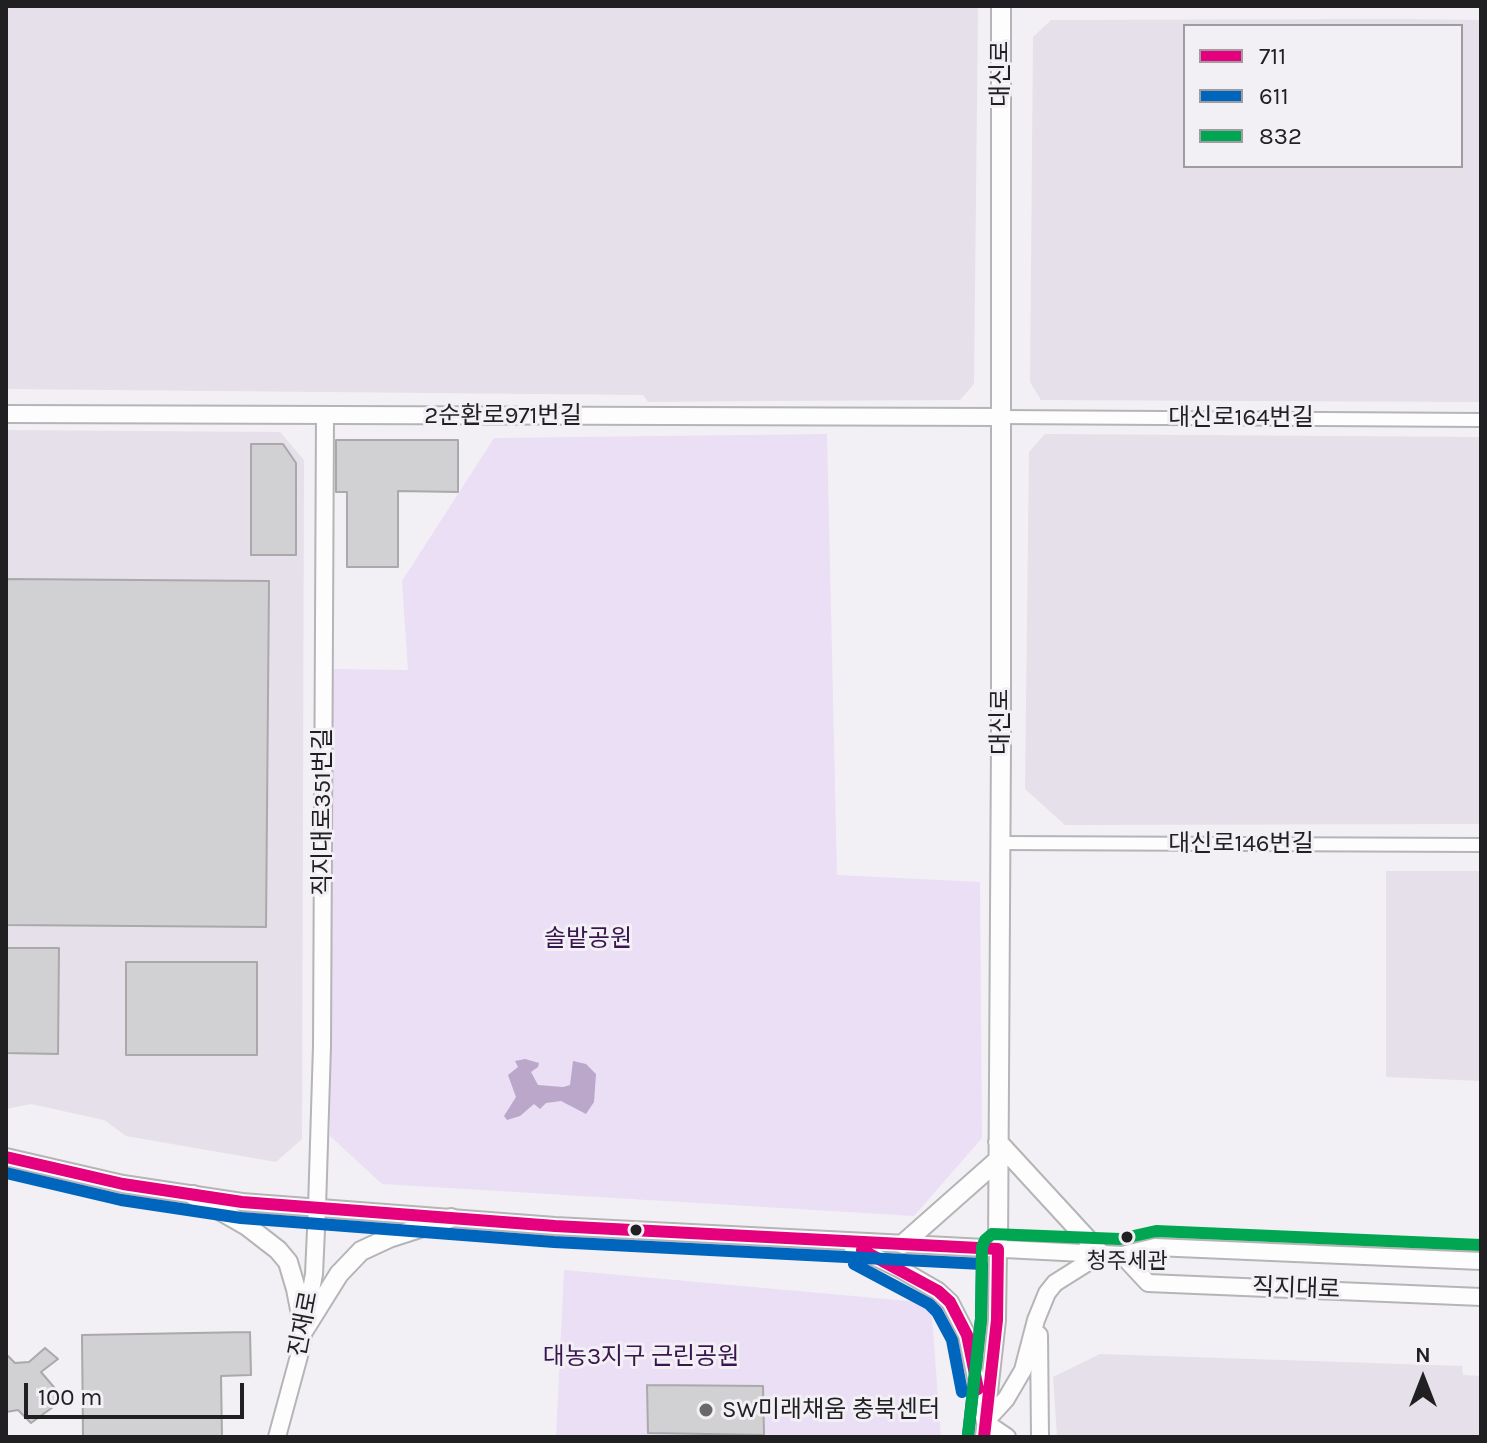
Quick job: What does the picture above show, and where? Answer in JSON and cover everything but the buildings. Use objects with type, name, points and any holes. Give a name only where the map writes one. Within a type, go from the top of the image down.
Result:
[{"type":"main road","name":"대신로","points":[[998,1249],[1001,6]]},
{"type":"main road","points":[[903,1244],[998,1151],[1101,1254]]},
{"type":"main road","points":[[193,1195],[247,1226],[283,1256],[293,1276],[304,1330]]},
{"type":"main road","points":[[304,1330],[339,1274],[361,1251],[389,1238],[451,1218]]},
{"type":"street","name":"2순환로971번길","points":[[6,414],[1001,417]]},
{"type":"street","name":"직지대로351번길","points":[[317,1208],[322,1046],[325,416]]},
{"type":"street","name":"대신로164번길","points":[[1001,417],[1481,420]]},
{"type":"street","name":"대신로146번길","points":[[1000,843],[1481,845]]},
{"type":"street","name":"직지대로","points":[[6,1157],[123,1184],[242,1202],[451,1218],[1122,1255],[1155,1247],[1481,1261]]},
{"type":"street","name":"진재로","points":[[277,1437],[304,1330],[314,1274],[317,1208]]},
{"type":"street","points":[[840,1241],[900,1269],[938,1291],[950,1302],[967,1335],[985,1430]]},
{"type":"street","name":"대신로","points":[[985,1430],[997,1320],[998,1249]]},
{"type":"street","points":[[985,1430],[1023,1370],[1047,1293],[1055,1283],[1101,1254]]},
{"type":"street","name":"직지대로","points":[[1122,1255],[1148,1283],[1481,1297]]},
{"type":"street","points":[[1038,1314],[1040,1437]]},
{"type":"street","points":[[985,1430],[1007,1437]]},
{"type":"shaded area","points":[[6,6],[978,6],[974,384],[960,400],[648,402],[643,395],[6,389]]},
{"type":"shaded area","points":[[1051,20],[1481,20],[1481,402],[1041,400],[1030,382],[1033,37]]},
{"type":"shaded area","points":[[6,430],[280,432],[304,460],[302,1139],[276,1162],[126,1136],[104,1120],[31,1104],[6,1109]]},
{"type":"shaded area","points":[[1045,434],[1481,437],[1481,824],[1065,825],[1025,789],[1029,452]]},
{"type":"shaded area","points":[[1386,871],[1481,871],[1481,1081],[1386,1077]]},
{"type":"shaded area","points":[[525,1059],[539,1063],[531,1072],[538,1085],[570,1085],[573,1061],[586,1064],[596,1074],[594,1102],[586,1114],[561,1101],[546,1103],[540,1109],[534,1104],[520,1116],[507,1120],[504,1116],[516,1097],[508,1075],[518,1067],[515,1061]]},
{"type":"shaded area","points":[[1100,1354],[1462,1366],[1463,1375],[1481,1376],[1481,1437],[1057,1437],[1053,1377]]},
{"type":"green space","name":"솔밭공원","points":[[827,434],[837,875],[980,882],[982,1138],[914,1216],[382,1184],[330,1136],[333,669],[408,670],[402,581],[494,438]]},
{"type":"green space","name":"대농3지구 근린공원","points":[[564,1270],[931,1303],[941,1437],[556,1437]]},
{"type":"transit line","name":"711","points":[[6,1157],[123,1184],[242,1202],[555,1226],[998,1249],[997,1320],[984,1437]]},
{"type":"transit line","name":"611","points":[[6,1173],[121,1200],[241,1218],[554,1242],[982,1264],[981,1319],[968,1435]]},
{"type":"transit line","name":"832","points":[[968,1435],[981,1319],[982,1247],[992,1234],[1120,1239],[1156,1231],[1481,1245]]},
{"type":"transit line","name":"711","points":[[862,1250],[938,1291],[950,1302],[967,1335],[978,1389]]},
{"type":"transit line","name":"611","points":[[854,1264],[929,1304],[937,1312],[952,1340],[962,1392]]},
{"type":"place","name":"청주세관","points":[[1127,1237]]},
{"type":"place","name":"SW미래채움 충북센터","points":[[706,1410]]}]
